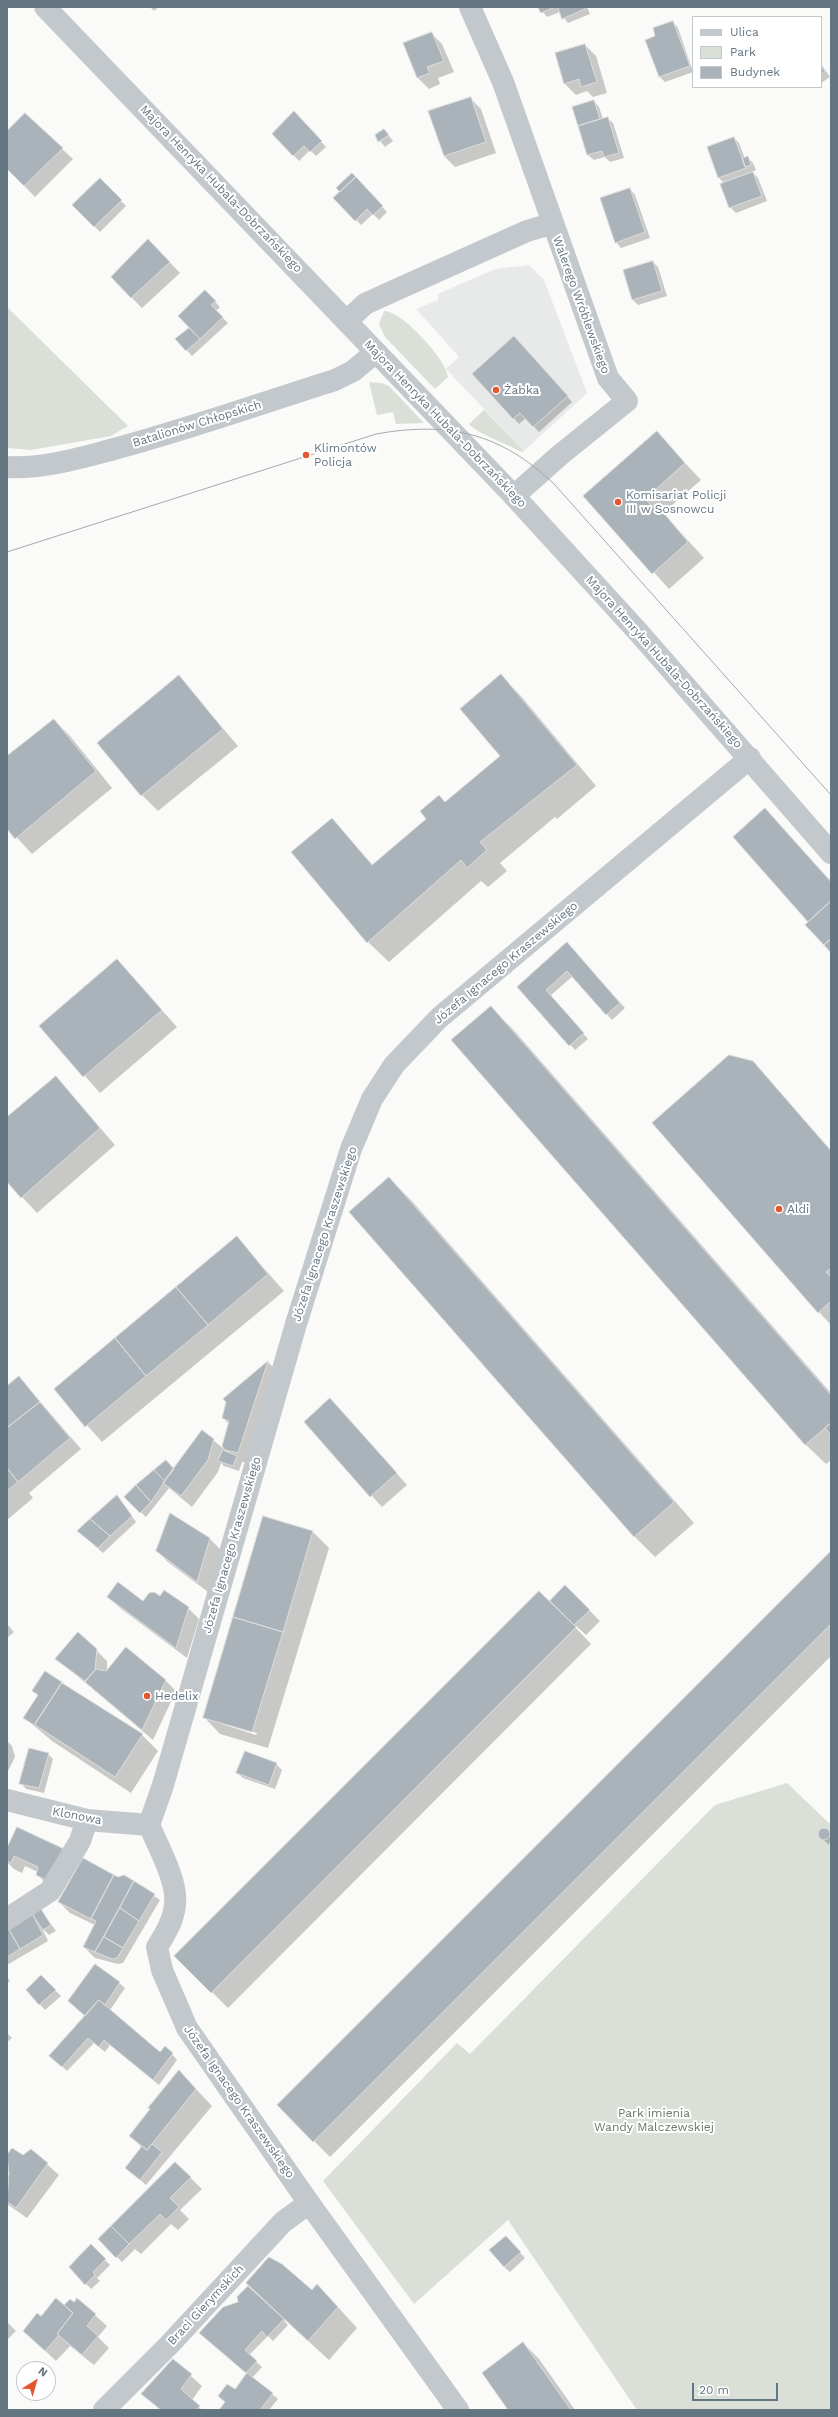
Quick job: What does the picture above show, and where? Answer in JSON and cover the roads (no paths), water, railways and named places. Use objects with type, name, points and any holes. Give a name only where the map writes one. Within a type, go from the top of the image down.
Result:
[{"type":"street","name":"Majora Henryka Hubala-Dobrzańskiego","points":[[45,7],[514,496],[750,758],[831,852]]},
{"type":"street","name":"Walerego Wróblewskiego","points":[[470,7],[503,82],[551,224],[608,378],[627,401],[560,455],[514,496]]},
{"type":"street","name":"Walerego Wróblewskiego","points":[[347,321],[365,304],[527,231],[551,224]]},
{"type":"street","name":"Batalionów Chłopskich","points":[[7,467],[21,468],[63,462],[141,442],[335,380],[353,371],[376,352]]},
{"type":"street","name":"Józefa Ignacego Kraszewskiego","points":[[458,2410],[309,2203],[187,2028],[162,1970],[158,1947],[170,1925],[176,1903],[171,1878],[149,1825],[163,1785],[296,1324],[352,1149],[372,1099],[394,1065],[439,1018],[750,758]]},
{"type":"street","name":"Klonowa","points":[[7,1800],[87,1820],[149,1825]]},
{"type":"street","points":[[7,1919],[50,1891],[80,1841],[87,1820]]},
{"type":"street","name":"Braci Gierymskich","points":[[104,2410],[169,2345],[284,2222],[309,2203]]},
{"type":"tram line","points":[[7,552],[376,434],[402,430],[427,429],[473,435],[515,453],[535,467],[555,485],[831,795]]},
{"type":"place","name":"Żabka","points":[[496,390]]},
{"type":"place","name":"Klimontów Policja","points":[[306,455]]},
{"type":"place","name":"Komisariat Policji III w Sosnowcu","points":[[618,502]]},
{"type":"place","name":"Aldi","points":[[779,1209]]},
{"type":"place","name":"Hedelix","points":[[147,1696]]},
{"type":"park label","name":"Park imienia Wandy Malczewskiej","points":[[654,2120]]}]
